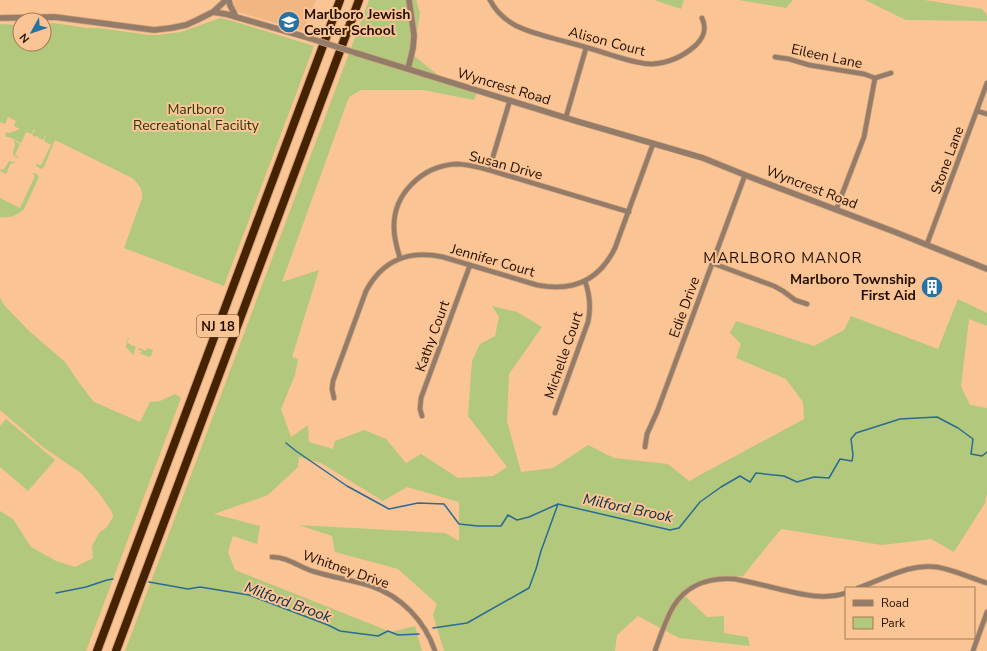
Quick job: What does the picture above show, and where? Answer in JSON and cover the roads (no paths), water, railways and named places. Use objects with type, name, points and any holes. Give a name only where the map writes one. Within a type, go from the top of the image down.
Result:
[{"type":"highway","name":"NJ 18","points":[[97,651],[340,0]]},
{"type":"highway","name":"NJ 18","points":[[116,651],[359,0]]},
{"type":"street","points":[[0,18],[55,17],[154,30],[186,25],[213,12],[226,0]]},
{"type":"street","points":[[230,0],[230,5],[236,17]]},
{"type":"street","points":[[408,69],[413,48],[414,35],[409,0]]},
{"type":"street","name":"Alison Court","points":[[490,0],[500,14],[519,27],[641,63],[654,64],[667,62],[693,48],[702,38],[705,27],[702,18]]},
{"type":"street","name":"Wyncrest Road","points":[[213,12],[226,14],[309,38],[566,118],[703,158],[927,244],[987,269]]},
{"type":"street","points":[[566,118],[586,48]]},
{"type":"street","name":"Eileen Lane","points":[[775,57],[789,59],[809,65],[864,74],[875,78]]},
{"type":"street","points":[[836,210],[864,137],[875,78],[891,73]]},
{"type":"street","name":"Stone Lane","points":[[927,244],[987,83]]},
{"type":"street","points":[[489,170],[510,100]]},
{"type":"street","points":[[977,110],[987,114]]},
{"type":"street","name":"Jennifer Court","points":[[334,398],[332,389],[333,381],[366,291],[372,280],[385,267],[400,258],[418,254],[432,255],[548,287],[564,287],[585,281],[597,273],[612,256],[653,144]]},
{"type":"street","name":"Susan Drive","points":[[400,258],[394,235],[394,218],[400,200],[411,184],[419,177],[436,168],[448,165],[469,165],[489,170],[629,212]]},
{"type":"street","name":"Edie Drive","points":[[645,447],[647,434],[657,412],[745,175]]},
{"type":"street","points":[[712,263],[774,286],[795,300],[807,304]]},
{"type":"street","name":"Kathy Court","points":[[422,416],[420,409],[421,398],[470,265]]},
{"type":"street","name":"Michelle Court","points":[[554,413],[588,322],[590,308],[589,293],[585,281]]},
{"type":"street","name":"Whitney Drive","points":[[272,557],[280,557],[311,570],[372,587],[393,597],[408,608],[415,616],[428,635],[435,651]]},
{"type":"street","points":[[867,587],[909,569],[929,566],[947,569],[987,583]]},
{"type":"street","points":[[655,651],[676,602],[683,594],[695,586],[710,580],[725,578],[735,579],[812,597],[826,597],[845,592]]},
{"type":"street","points":[[973,651],[987,612]]},
{"type":"waterway","name":"Milford Brook","points":[[433,628],[467,623],[529,588],[558,504],[670,530],[679,528],[700,502],[740,476],[750,482],[756,473],[784,476],[797,482],[814,477],[829,478],[840,459],[852,461],[853,455],[851,439],[856,433],[900,419],[937,417],[958,428],[973,439],[971,454],[982,456],[987,452]]},
{"type":"waterway","points":[[286,443],[347,486],[389,509],[418,503],[444,504],[459,524],[501,526],[508,515],[517,520],[529,517],[558,504]]},
{"type":"waterway","name":"Milford Brook","points":[[56,593],[86,587],[113,579]]},
{"type":"waterway","name":"Milford Brook","points":[[149,582],[188,589],[200,587],[249,595],[340,631],[378,636],[388,631],[398,635],[419,634]]},
{"type":"place","name":"Marlboro Jewish Center School","points":[[289,22]]},
{"type":"place","name":"Marlboro Township First Aid","points":[[932,287]]},
{"type":"district","name":"MARLBORO MANOR","points":[[783,258]]},
{"type":"park label","name":"Marlboro Recreational Facility","points":[[196,118]]}]
